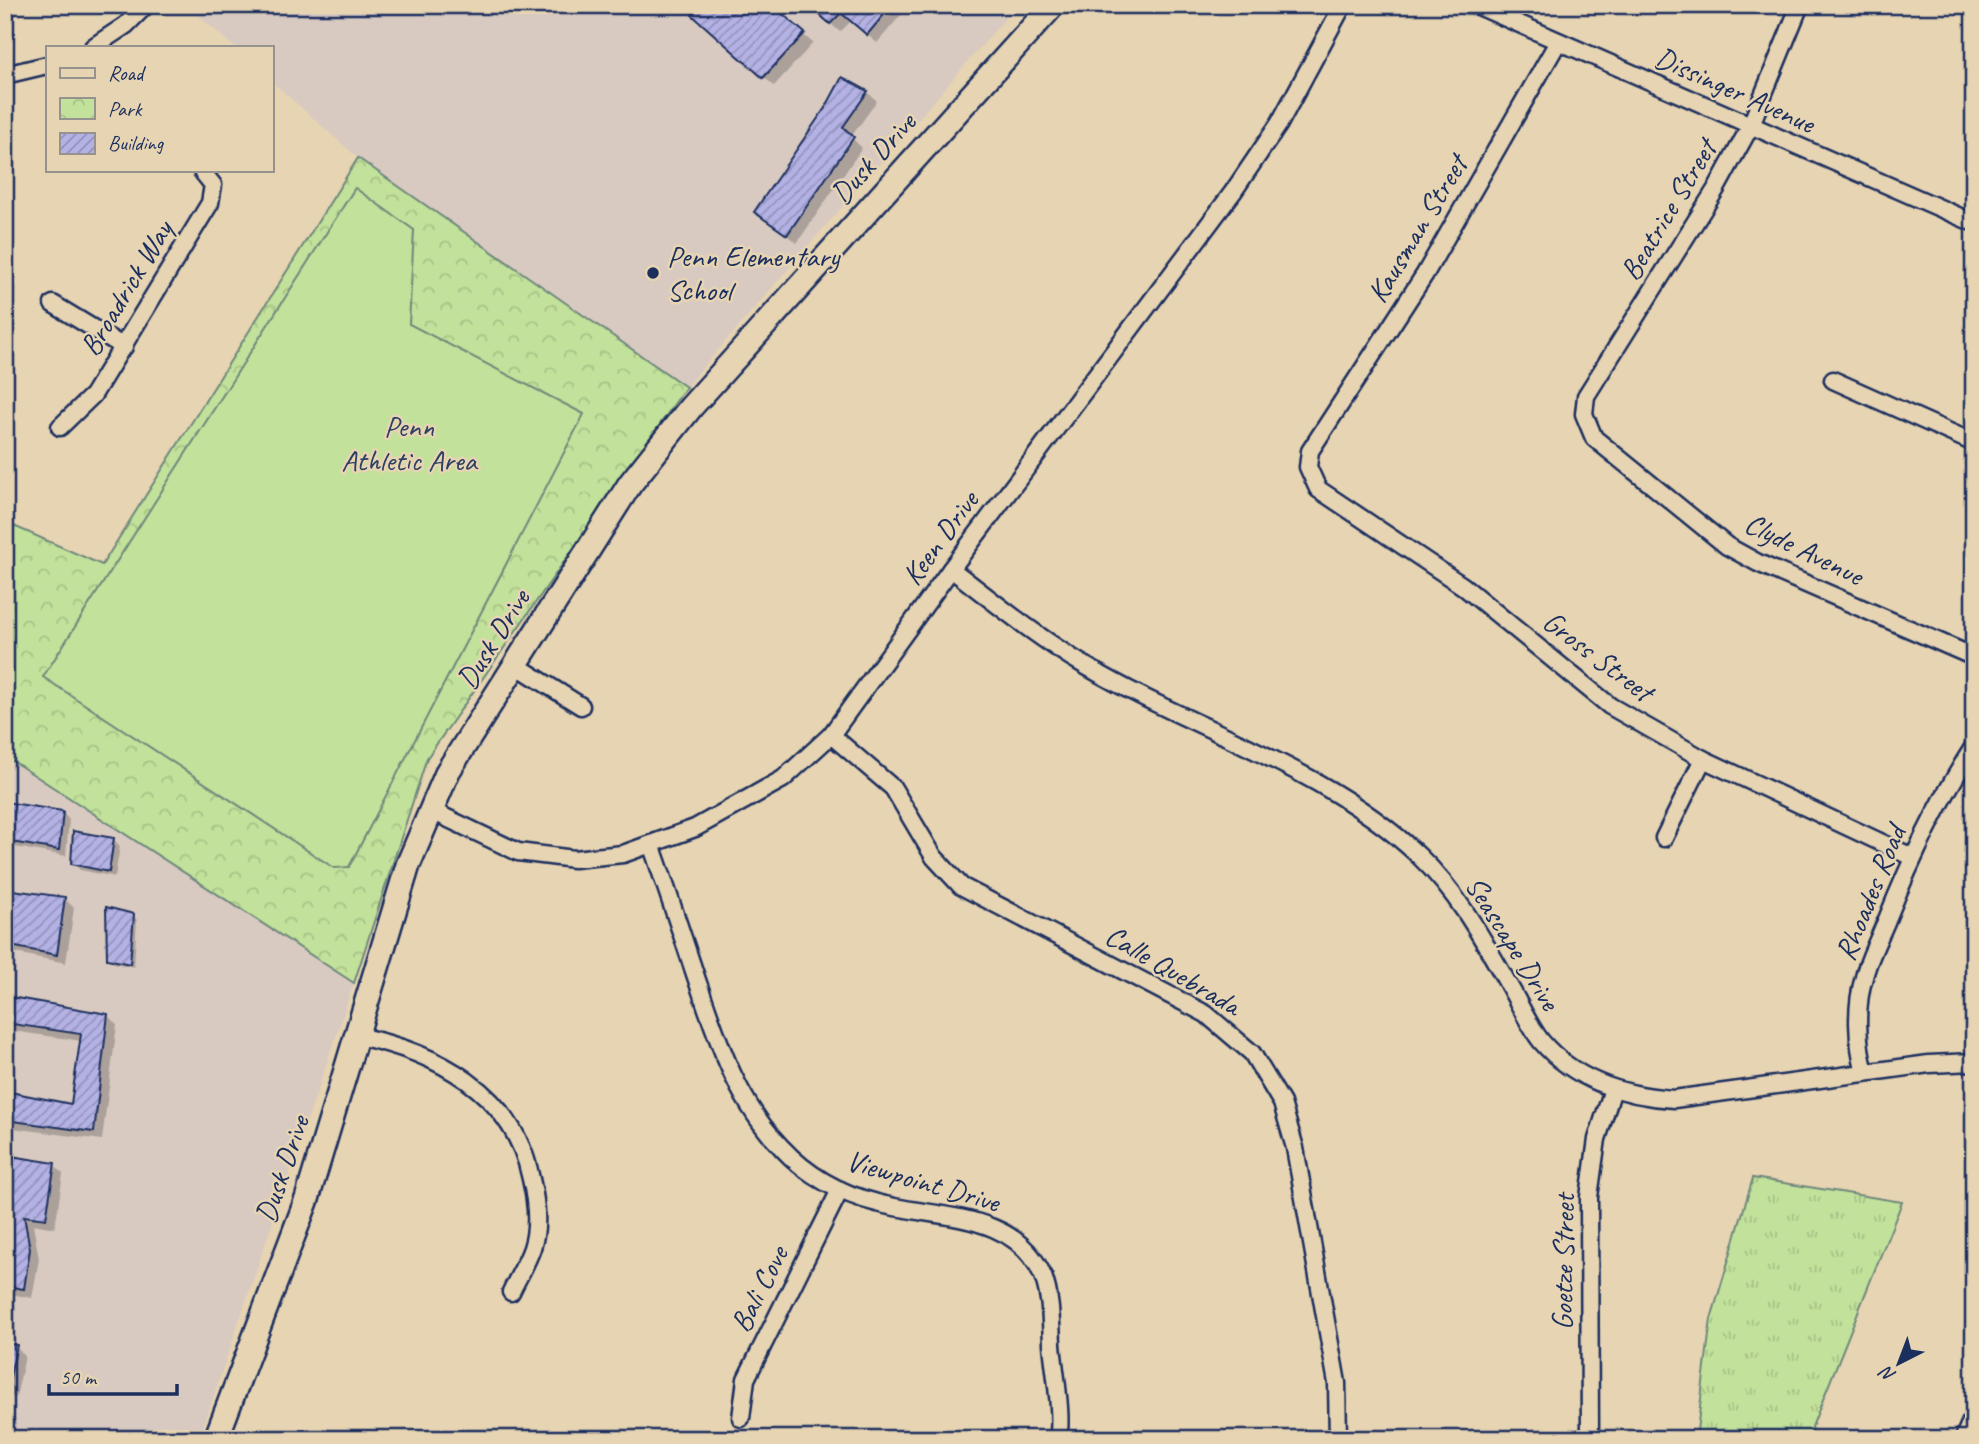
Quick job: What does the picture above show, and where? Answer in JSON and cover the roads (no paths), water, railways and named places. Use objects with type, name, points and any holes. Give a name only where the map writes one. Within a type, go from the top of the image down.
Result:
[{"type":"street","points":[[95,46],[126,25],[146,5]]},
{"type":"street","name":"Dusk Drive","points":[[216,1439],[306,1199],[408,865],[448,771],[630,484],[691,407],[1053,5]]},
{"type":"street","name":"Keen Drive","points":[[430,810],[518,852],[574,859],[623,854],[695,828],[780,781],[831,735],[951,569],[1233,192],[1279,124],[1343,5]]},
{"type":"street","name":"Dissinger Avenue","points":[[1476,5],[1974,223]]},
{"type":"street","name":"Beatrice Street","points":[[1594,438],[1584,414],[1586,397],[1716,189],[1750,127],[1800,5]]},
{"type":"street","name":"Kausman Street","points":[[1318,440],[1425,274],[1558,43]]},
{"type":"street","points":[[5,75],[46,65]]},
{"type":"street","name":"Broadrick Way","points":[[60,428],[93,395],[210,203],[213,185],[203,172]]},
{"type":"street","points":[[53,304],[124,347]]},
{"type":"street","points":[[1833,380],[1974,443]]},
{"type":"street","name":"Clyde Avenue","points":[[1594,438],[1745,557],[1974,657]]},
{"type":"street","name":"Gross Street","points":[[1318,440],[1310,451],[1308,467],[1318,489],[1463,586],[1610,706],[1703,759],[1912,857]]},
{"type":"street","name":"Seascape Drive","points":[[951,569],[1048,642],[1085,666],[1307,777],[1382,825],[1421,858],[1458,900],[1540,1040],[1581,1074],[1613,1089],[1674,1099],[1865,1072],[1974,1062]]},
{"type":"street","points":[[514,664],[581,706]]},
{"type":"street","name":"Calle Quebrada","points":[[831,735],[893,788],[934,857],[961,886],[1206,1014],[1237,1039],[1259,1063],[1282,1103],[1295,1148],[1338,1383],[1338,1439]]},
{"type":"street","name":"Rhoades Road","points":[[1865,1072],[1859,1051],[1859,1004],[1864,977],[1912,857],[1942,797],[1974,746]]},
{"type":"street","points":[[1664,838],[1703,759]]},
{"type":"street","name":"Viewpoint Drive","points":[[652,844],[726,1066],[754,1114],[783,1150],[801,1166],[840,1190],[885,1205],[985,1223],[1015,1240],[1036,1263],[1047,1291],[1058,1439]]},
{"type":"street","points":[[356,1036],[389,1042],[450,1067],[482,1091],[508,1122],[525,1155],[535,1210],[532,1247],[511,1292]]},
{"type":"street","name":"Goetze Street","points":[[1590,1439],[1589,1197],[1597,1139],[1613,1089]]},
{"type":"street","name":"Bali Cove","points":[[741,1418],[746,1380],[840,1190]]},
{"type":"street","points":[[1966,1439],[1974,1423]]},
{"type":"place","name":"Penn Elementary School","points":[[653,273]]},
{"type":"park label","name":"Penn Athletic Area","points":[[409,443]]}]
